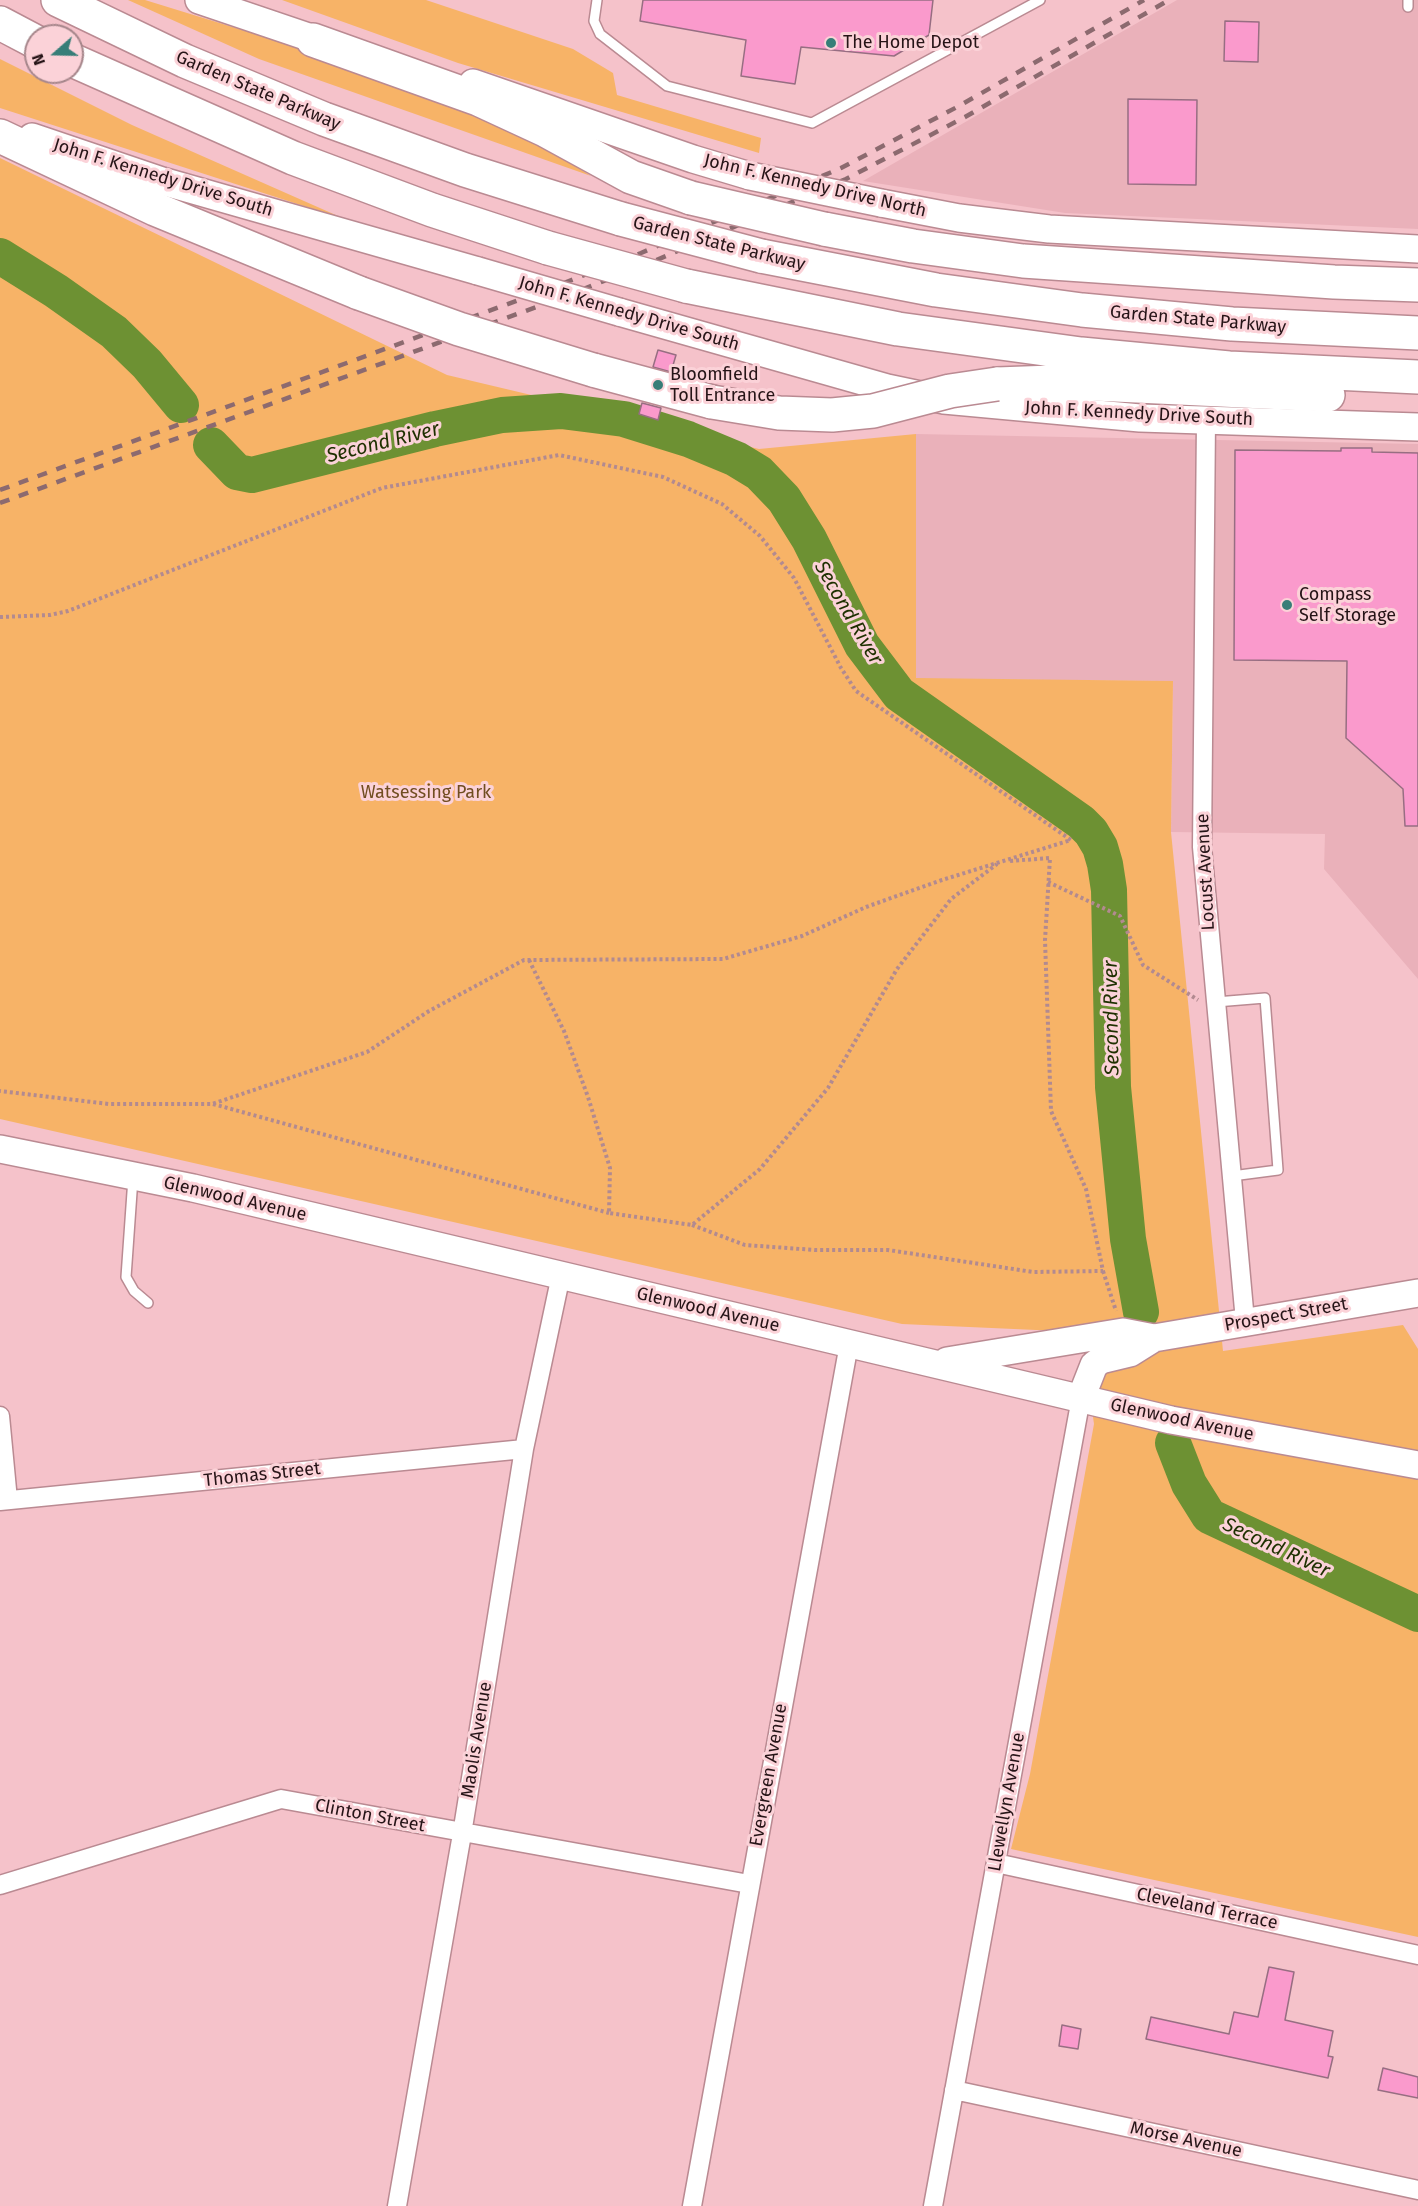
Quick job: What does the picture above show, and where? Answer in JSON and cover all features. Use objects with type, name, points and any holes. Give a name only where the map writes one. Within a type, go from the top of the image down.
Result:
[{"type":"highway","name":"Garden State Parkway","points":[[58,0],[203,69],[359,133],[491,179],[621,219],[761,256],[936,290],[1083,310],[1232,324],[1418,333]]},
{"type":"highway","points":[[0,23],[24,36]]},
{"type":"highway","points":[[313,40],[478,99],[545,130],[631,177],[692,198],[824,229],[913,246],[1023,261],[1334,282],[1418,285]]},
{"type":"highway","points":[[84,65],[293,158],[432,210],[549,248],[686,286],[898,329],[1070,353],[1229,368],[1418,377]]},
{"type":"highway","points":[[0,136],[155,209],[359,293],[459,329],[593,370],[712,402],[779,413],[855,413],[950,391],[997,384],[1052,382],[1302,395],[1418,391]]},
{"type":"main road","name":"John F. Kennedy Drive North","points":[[199,0],[313,40],[483,86],[693,159],[750,176],[881,203],[959,218],[1049,229],[1418,249]]},
{"type":"main road","name":"John F. Kennedy Drive South","points":[[0,126],[162,181],[926,397],[1103,416],[1418,427]]},
{"type":"main road","name":"Glenwood Avenue","points":[[0,1149],[133,1176],[561,1275],[1171,1420],[1418,1465]]},
{"type":"main road","name":"Prospect Street","points":[[1081,1398],[1094,1365],[1101,1360],[1130,1353],[1154,1338],[1418,1293]]},
{"type":"main road","name":"Prospect Street","points":[[934,1363],[1123,1332],[1154,1338]]},
{"type":"street","name":"Locust Avenue","points":[[1206,420],[1202,827],[1245,1321]]},
{"type":"street","name":"Maolis Avenue","points":[[397,2206],[462,1834],[524,1449],[561,1275]]},
{"type":"street","name":"Evergreen Avenue","points":[[692,2206],[849,1344]]},
{"type":"street","name":"Llewellyn Avenue","points":[[933,2206],[1081,1398]]},
{"type":"street","points":[[0,1416],[4,1501]]},
{"type":"street","name":"Thomas Street","points":[[4,1501],[524,1449]]},
{"type":"street","name":"Clinton Street","points":[[0,1885],[281,1799],[462,1834],[749,1884]]},
{"type":"street","name":"Cleveland Terrace","points":[[996,1863],[1418,1955]]},
{"type":"street","name":"Morse Avenue","points":[[954,2090],[1418,2190]]},
{"type":"lane","points":[[597,0],[594,21],[600,34],[667,86],[812,123],[1040,0]]},
{"type":"lane","points":[[1216,1007],[1265,998],[1278,1170],[1232,1176]]},
{"type":"lane","points":[[133,1176],[126,1277],[134,1291],[148,1303]]},
{"type":"path","points":[[0,617],[50,615],[68,611],[382,488],[559,455],[663,477],[722,504],[760,536],[794,578],[840,669],[856,691],[1071,840],[866,907],[802,936],[723,959],[524,960],[429,1011],[367,1052],[212,1104]]},
{"type":"path","points":[[0,1091],[109,1104],[212,1104],[609,1213],[692,1225],[745,1245],[815,1250],[888,1250],[1033,1272],[1103,1271],[1086,1189],[1051,1111],[1045,940],[1050,858],[1001,861],[951,899],[897,969],[828,1088],[760,1169],[692,1225]]},
{"type":"path","points":[[1048,882],[1120,916],[1143,965],[1216,1007]]},
{"type":"path","points":[[529,960],[564,1031],[588,1097],[610,1168],[609,1213]]},
{"type":"shaded area","points":[[1177,0],[1418,0],[1418,229],[1065,213],[863,181]]},
{"type":"shaded area","points":[[916,434],[1418,444],[1418,979],[1324,869],[1325,834],[1171,832],[1173,681],[916,679]]},
{"type":"green space","points":[[128,0],[145,0],[388,75],[491,113],[591,176],[259,59]]},
{"type":"green space","points":[[282,0],[426,0],[573,49],[613,73],[617,95],[761,138],[759,153],[458,63]]},
{"type":"green space","points":[[0,59],[24,71],[24,84],[50,84],[132,125],[347,220],[0,108]]},
{"type":"green space","name":"Watsessing Park","points":[[0,158],[447,375],[759,449],[916,434],[916,678],[1173,681],[1171,832],[1223,1351],[1403,1325],[1418,1349],[1418,1937],[1011,1849],[1030,1774],[1094,1424],[1081,1332],[902,1324],[0,1119]]},
{"type":"building","name":"The Home Depot","points":[[643,0],[933,0],[929,35],[894,56],[801,47],[795,84],[741,76],[746,40],[640,21]]},
{"type":"building","points":[[1225,21],[1259,22],[1258,62],[1224,61]]},
{"type":"building","points":[[1128,99],[1197,100],[1196,185],[1128,184]]},
{"type":"building","points":[[658,350],[676,355],[671,372],[653,367]]},
{"type":"building","points":[[642,403],[661,408],[658,420],[639,414]]},
{"type":"building","points":[[1341,448],[1372,448],[1372,452],[1418,453],[1418,826],[1405,826],[1403,789],[1346,738],[1347,661],[1234,660],[1235,450],[1341,451]]},
{"type":"building","points":[[1269,1967],[1294,1972],[1285,2020],[1333,2031],[1328,2056],[1333,2057],[1328,2078],[1146,2039],[1151,2017],[1229,2034],[1234,2012],[1258,2017]]},
{"type":"building","points":[[1062,2025],[1081,2029],[1078,2049],[1059,2046]]},
{"type":"building","points":[[1383,2068],[1418,2077],[1418,2098],[1378,2090]]},
{"type":"waterway","name":"Second River","points":[[0,256],[56,291],[114,332],[147,364],[181,405]]},
{"type":"waterway","name":"Second River","points":[[211,445],[237,472],[252,475],[435,429],[502,415],[561,411],[624,419],[688,439],[736,459],[759,473],[784,499],[809,539],[862,645],[899,694],[1081,822],[1091,832],[1100,847],[1109,890],[1113,1087],[1128,1239],[1141,1312]]},
{"type":"waterway","name":"Second River","points":[[1173,1443],[1189,1484],[1209,1516],[1418,1614]]},
{"type":"railway","points":[[0,490],[546,290],[641,253],[841,168],[959,106],[1144,0]]},
{"type":"railway","points":[[0,503],[550,302],[645,265],[846,179],[965,117],[1169,0]]},
{"type":"place","name":"The Home Depot","points":[[831,43]]},
{"type":"place","name":"Bloomfield Toll Entrance","points":[[658,385]]},
{"type":"place","name":"Compass Self Storage","points":[[1287,605]]}]
